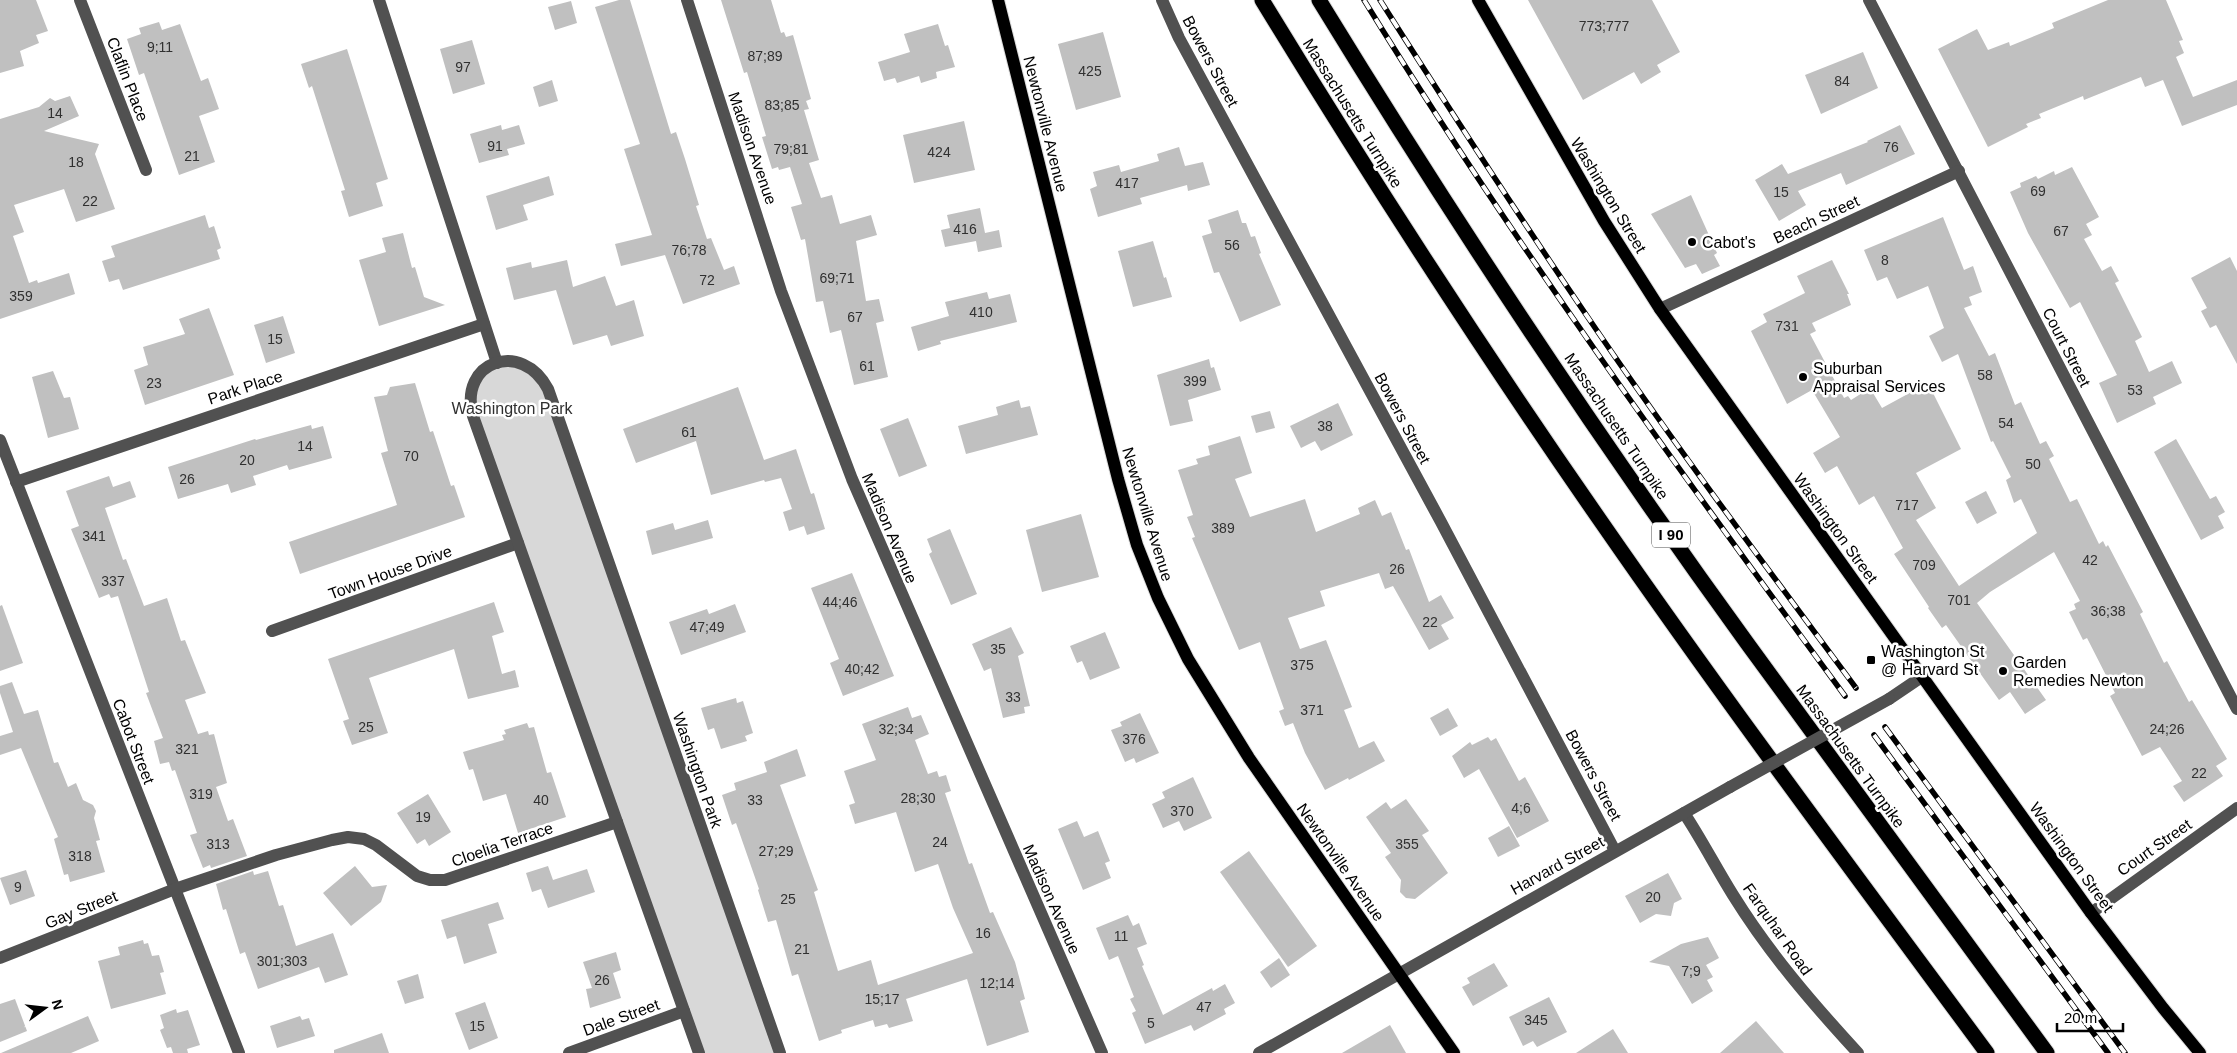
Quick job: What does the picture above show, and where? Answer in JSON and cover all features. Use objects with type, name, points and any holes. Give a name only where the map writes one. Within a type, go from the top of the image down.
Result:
[{"type":"highway","name":"Massachusetts Turnpike","points":[[1262,0],[1444,288],[1602,523],[1696,657],[1987,1053]]},
{"type":"highway","name":"Massachusetts Turnpike","points":[[1319,0],[1462,226],[1646,500],[1746,642],[2048,1053]]},
{"type":"main road","name":"Newtonville Avenue","points":[[998,0],[1118,479],[1137,545],[1158,598],[1188,658],[1250,758],[1454,1053]]},
{"type":"main road","name":"Washington Street","points":[[1478,0],[1604,220],[1660,309],[2091,913],[2162,1008],[2200,1053]]},
{"type":"street","name":"Claflin Place","points":[[80,0],[146,170]]},
{"type":"street","points":[[379,0],[496,363],[478,375],[471,387],[469,403],[699,1053]]},
{"type":"street","name":"Madison Avenue","points":[[687,0],[787,309],[852,479],[1102,1053]]},
{"type":"street","name":"Bowers Street","points":[[1162,0],[1179,38],[1437,513],[1615,851]]},
{"type":"street","name":"Court Street","points":[[1869,0],[2237,709]]},
{"type":"street","name":"Beach Street","points":[[1660,309],[1959,171]]},
{"type":"street","name":"Park Place","points":[[16,482],[484,324]]},
{"type":"street","name":"Washington Park","points":[[496,363],[516,361],[531,367],[542,376],[548,389],[780,1053]]},
{"type":"street","name":"Cabot Street","points":[[0,440],[239,1053]]},
{"type":"street","name":"Town House Drive","points":[[272,631],[518,543]]},
{"type":"street","name":"Harvard Street","points":[[1259,1053],[1615,851],[1889,699],[1923,676]]},
{"type":"street","name":"Court Street","points":[[2091,913],[2237,808]]},
{"type":"street","name":"Farquhar Road","points":[[1684,813],[1706,846],[1733,894],[1793,981],[1858,1053]]},
{"type":"street","name":"Cloelia Terrace","points":[[175,889],[276,855],[348,837],[364,839],[376,845],[417,876],[430,880],[445,880],[617,822]]},
{"type":"street","name":"Gay Street","points":[[0,958],[175,889]]},
{"type":"street","name":"Dale Street","points":[[569,1053],[684,1011]]},
{"type":"green space","name":"Washington Park","points":[[502,361],[541,376],[780,1053],[699,1053],[473,416],[471,387]]},
{"type":"building","points":[[0,0],[36,0],[48,31],[36,35],[39,43],[20,51],[24,66],[0,73]]},
{"type":"building","points":[[619,0],[630,0],[671,134],[676,132],[685,159],[699,205],[696,206],[707,239],[711,238],[724,270],[734,266],[740,284],[683,304],[665,255],[621,266],[615,244],[652,235],[624,149],[640,144],[595,7]]},
{"type":"building","points":[[721,0],[771,0],[781,33],[784,32],[786,37],[793,35],[811,99],[806,101],[809,109],[804,110],[819,160],[809,163],[821,198],[832,195],[840,224],[871,215],[877,235],[856,241],[866,301],[879,299],[884,321],[876,323],[888,377],[854,385],[841,330],[830,333],[823,301],[816,302],[805,239],[801,240],[791,207],[802,204],[790,167],[779,170],[778,167],[772,169],[762,137],[766,136],[747,72],[744,73]]},
{"type":"building","points":[[1528,0],[1652,0],[1680,52],[1657,65],[1661,72],[1641,84],[1634,72],[1583,100]]},
{"type":"building","points":[[2108,0],[2166,0],[2183,40],[2179,41],[2184,53],[2176,57],[2193,97],[2237,80],[2237,105],[2182,126],[2163,80],[2145,87],[2141,77],[2084,100],[2083,96],[2039,114],[2041,118],[2026,124],[2028,127],[1988,147],[1938,49],[1977,29],[1988,50],[2009,42],[2010,46],[2054,28],[2052,23]]},
{"type":"building","points":[[571,1],[577,23],[555,30],[548,7]]},
{"type":"building","points":[[159,22],[162,30],[180,24],[201,81],[208,78],[219,109],[199,116],[215,162],[179,175],[144,73],[139,75],[127,39],[141,34],[139,28]]},
{"type":"building","points":[[938,24],[945,46],[948,45],[955,67],[936,72],[937,78],[921,83],[919,76],[897,83],[895,78],[884,81],[878,62],[910,52],[904,34]]},
{"type":"building","points":[[1103,32],[1121,97],[1076,110],[1058,44]]},
{"type":"building","points":[[472,40],[485,84],[453,94],[440,49]]},
{"type":"building","points":[[347,49],[388,179],[376,183],[383,206],[349,217],[341,191],[345,190],[312,86],[309,88],[301,64]]},
{"type":"building","points":[[1863,52],[1878,88],[1821,114],[1805,75]]},
{"type":"building","points":[[552,80],[558,101],[539,107],[533,87]]},
{"type":"building","points":[[70,96],[79,116],[44,131],[99,144],[95,154],[115,209],[76,222],[64,189],[14,205],[24,232],[13,236],[29,283],[37,280],[38,283],[69,273],[75,294],[0,319],[0,119],[39,107],[50,98],[55,101]]},
{"type":"building","points":[[964,121],[975,170],[914,183],[903,135]]},
{"type":"building","points":[[501,125],[502,130],[519,125],[525,144],[507,149],[509,155],[479,163],[470,134]]},
{"type":"building","points":[[1900,125],[1915,154],[1846,185],[1841,173],[1798,191],[1806,205],[1779,221],[1755,180],[1782,164],[1788,174],[1868,142]]},
{"type":"building","points":[[1179,147],[1185,166],[1203,162],[1210,185],[1188,191],[1187,185],[1140,198],[1142,204],[1098,217],[1090,189],[1097,186],[1093,172],[1119,165],[1121,172],[1159,161],[1157,154]]},
{"type":"building","points":[[2072,167],[2099,217],[2086,224],[2092,235],[2084,239],[2102,271],[2111,266],[2119,281],[2115,283],[2142,337],[2135,341],[2149,372],[2172,361],[2182,383],[2153,397],[2156,404],[2117,423],[2099,383],[2117,375],[2080,302],[2070,308],[2028,233],[2010,192],[2021,187],[2020,183],[2036,176],[2038,179],[2054,171],[2055,175]]},
{"type":"building","points":[[549,176],[554,195],[523,205],[528,220],[496,230],[486,196]]},
{"type":"building","points":[[1691,195],[1717,253],[1714,255],[1720,266],[1702,274],[1696,264],[1685,268],[1651,214]]},
{"type":"building","points":[[980,208],[985,233],[999,230],[1002,247],[978,252],[976,241],[945,247],[941,230],[950,228],[947,215]]},
{"type":"building","points":[[1238,210],[1242,223],[1246,223],[1251,237],[1255,236],[1261,253],[1259,254],[1281,305],[1240,322],[1219,272],[1214,273],[1202,236],[1212,233],[1208,220]]},
{"type":"building","points":[[205,215],[209,228],[214,226],[221,248],[217,250],[220,259],[123,290],[119,279],[109,282],[102,261],[115,257],[111,246]]},
{"type":"building","points":[[1943,217],[1964,270],[1973,266],[1982,292],[1969,297],[1972,305],[1964,308],[1989,356],[1995,353],[2015,405],[2021,402],[2040,444],[2046,441],[2054,456],[2049,459],[2070,502],[2077,499],[2099,544],[2103,541],[2106,547],[2108,545],[2143,612],[2140,614],[2164,663],[2167,661],[2189,702],[2192,700],[2227,759],[2216,766],[2223,776],[2184,802],[2173,786],[2182,781],[2160,747],[2142,756],[2110,696],[2115,693],[2087,638],[2083,640],[2069,612],[2076,609],[2074,604],[2080,601],[2054,552],[1990,592],[1977,603],[2046,700],[2025,714],[2010,692],[1999,700],[1946,625],[1942,628],[1928,608],[1894,554],[1903,548],[1874,496],[1859,505],[1837,466],[1825,473],[1813,453],[1840,437],[1812,390],[1787,404],[1751,331],[1767,322],[1763,314],[1805,293],[1797,276],[1832,260],[1849,294],[1847,294],[1851,305],[1812,323],[1816,331],[1810,334],[1844,398],[1848,396],[1851,400],[1870,388],[1882,408],[1928,383],[1961,449],[1916,473],[1936,508],[1916,520],[1959,586],[2037,533],[2021,499],[2014,503],[2006,480],[2011,477],[1993,441],[1991,442],[1958,354],[1942,362],[1929,336],[1944,328],[1928,286],[1897,299],[1887,277],[1877,281],[1864,250]]},
{"type":"building","points":[[403,233],[412,268],[415,267],[424,297],[445,305],[379,326],[359,260],[386,252],[382,238]]},
{"type":"building","points":[[1153,241],[1172,297],[1133,307],[1118,251]]},
{"type":"building","points":[[2230,257],[2237,271],[2237,364],[2216,325],[2210,328],[2201,311],[2207,308],[2191,278]]},
{"type":"building","points":[[567,260],[573,287],[605,276],[616,306],[634,300],[644,336],[611,346],[607,335],[573,345],[556,290],[514,300],[506,268],[531,262],[532,268]]},
{"type":"building","points":[[987,292],[989,299],[1010,294],[1017,322],[940,341],[941,344],[918,351],[911,327],[949,316],[945,302]]},
{"type":"building","points":[[209,308],[234,375],[145,405],[134,370],[148,365],[143,347],[185,334],[179,319]]},
{"type":"building","points":[[283,316],[295,353],[266,363],[254,325]]},
{"type":"building","points":[[1209,359],[1211,368],[1214,367],[1221,390],[1188,400],[1193,421],[1170,426],[1157,375]]},
{"type":"building","points":[[53,371],[64,398],[70,397],[79,429],[48,438],[32,377]]},
{"type":"building","points":[[415,383],[430,432],[433,431],[451,486],[454,485],[465,517],[300,574],[289,542],[397,505],[381,453],[388,451],[374,397],[387,395],[390,387]]},
{"type":"building","points":[[738,387],[764,460],[796,449],[811,494],[814,493],[825,529],[807,535],[804,526],[789,531],[783,512],[792,509],[781,478],[765,482],[764,480],[711,495],[696,441],[636,463],[623,429]]},
{"type":"building","points":[[1019,400],[1021,408],[1030,406],[1038,435],[966,454],[958,426],[998,415],[996,407]]},
{"type":"building","points":[[1338,403],[1353,435],[1321,451],[1315,441],[1301,448],[1290,426]]},
{"type":"building","points":[[1270,411],[1275,428],[1256,433],[1251,416]]},
{"type":"building","points":[[908,418],[927,466],[899,477],[880,429]]},
{"type":"building","points":[[311,425],[312,429],[323,426],[332,458],[289,470],[287,465],[253,476],[256,485],[231,493],[228,484],[178,499],[168,467],[255,439]]},
{"type":"building","points":[[1240,436],[1252,473],[1235,479],[1250,517],[1305,499],[1316,532],[1360,514],[1358,508],[1375,500],[1382,516],[1391,512],[1406,550],[1409,549],[1429,602],[1441,595],[1454,618],[1441,625],[1449,639],[1429,650],[1393,586],[1385,589],[1379,573],[1320,591],[1325,606],[1288,618],[1300,649],[1326,640],[1352,707],[1344,710],[1359,748],[1374,741],[1385,761],[1325,790],[1305,753],[1293,723],[1285,726],[1279,711],[1284,709],[1260,642],[1239,650],[1192,538],[1195,537],[1187,517],[1193,515],[1178,470],[1198,464],[1196,459],[1210,455],[1208,446]]},
{"type":"building","points":[[2176,439],[2210,499],[2216,496],[2225,512],[2218,516],[2224,528],[2201,540],[2154,452]]},
{"type":"building","points":[[109,476],[113,487],[130,481],[136,497],[105,508],[123,560],[126,559],[144,606],[167,598],[181,641],[185,640],[206,693],[185,700],[198,734],[208,731],[209,735],[214,734],[227,783],[216,787],[228,821],[233,819],[247,856],[211,868],[210,865],[203,868],[190,835],[197,833],[175,770],[172,771],[169,762],[160,764],[154,741],[163,738],[146,693],[149,692],[118,596],[111,598],[109,594],[99,598],[71,529],[79,526],[66,491]]},
{"type":"building","points":[[1986,491],[1997,513],[1977,524],[1965,502]]},
{"type":"building","points":[[1081,514],[1099,577],[1042,592],[1026,530]]},
{"type":"building","points":[[708,520],[713,538],[652,555],[646,531],[673,523],[675,530]]},
{"type":"building","points":[[950,529],[977,594],[951,605],[929,554],[932,552],[927,539]]},
{"type":"building","points":[[852,573],[894,676],[843,696],[830,663],[839,659],[811,588]]},
{"type":"building","points":[[494,602],[504,632],[492,636],[502,674],[515,670],[519,687],[468,699],[454,649],[369,678],[388,733],[352,745],[343,721],[349,719],[328,659]]},
{"type":"building","points":[[735,604],[746,632],[681,655],[669,622],[707,609],[709,614]]},
{"type":"building","points":[[2,605],[23,663],[0,671],[0,606]]},
{"type":"building","points":[[1011,627],[1024,653],[1018,656],[1030,706],[1024,707],[1025,713],[1003,718],[991,668],[984,671],[972,644]]},
{"type":"building","points":[[1105,632],[1120,668],[1090,680],[1082,661],[1077,663],[1070,646]]},
{"type":"building","points":[[12,682],[24,714],[38,710],[54,763],[58,762],[68,787],[76,783],[83,800],[93,805],[96,811],[94,818],[100,840],[96,841],[105,872],[70,882],[68,874],[64,875],[54,839],[58,837],[21,748],[0,755],[0,736],[13,732],[0,693],[0,686]]},
{"type":"building","points":[[736,698],[737,703],[743,701],[753,733],[745,736],[747,741],[721,749],[714,728],[708,730],[701,708]]},
{"type":"building","points":[[908,707],[912,718],[921,715],[929,734],[915,740],[928,774],[937,771],[939,777],[946,775],[951,791],[945,793],[969,864],[972,863],[990,913],[993,912],[1015,962],[1025,999],[1020,1001],[1029,1032],[987,1046],[967,979],[906,999],[913,1021],[889,1028],[887,1024],[875,1027],[873,1020],[841,1030],[842,1033],[819,1041],[798,974],[792,976],[776,920],[768,922],[759,889],[736,823],[732,825],[722,795],[736,790],[734,783],[767,772],[764,762],[797,749],[806,776],[780,785],[818,890],[814,892],[838,971],[871,960],[878,985],[973,953],[953,908],[938,864],[915,872],[896,812],[855,824],[849,805],[855,803],[844,771],[876,760],[862,724]]},
{"type":"building","points":[[1448,708],[1458,726],[1440,736],[1430,718]]},
{"type":"building","points":[[1140,713],[1159,753],[1136,763],[1134,758],[1125,762],[1111,730],[1122,726],[1120,722]]},
{"type":"building","points":[[527,723],[529,728],[534,727],[547,773],[551,772],[566,817],[518,833],[506,794],[483,801],[473,769],[469,770],[463,752],[504,740],[502,735],[506,734],[504,730]]},
{"type":"building","points":[[1488,737],[1491,741],[1496,738],[1519,781],[1525,777],[1549,821],[1517,838],[1479,769],[1464,778],[1452,756],[1470,742],[1472,745]]},
{"type":"building","points":[[1193,777],[1212,818],[1184,831],[1179,821],[1163,828],[1152,804],[1165,798],[1162,792]]},
{"type":"building","points":[[428,794],[451,832],[429,846],[425,839],[417,844],[397,813]]},
{"type":"building","points":[[1406,799],[1429,831],[1422,835],[1448,873],[1415,899],[1406,898],[1400,892],[1401,880],[1385,857],[1391,853],[1366,817],[1386,802],[1391,809]]},
{"type":"building","points":[[1077,821],[1084,837],[1098,831],[1110,861],[1105,863],[1111,878],[1083,890],[1058,829]]},
{"type":"building","points":[[1509,826],[1520,846],[1498,857],[1488,838]]},
{"type":"building","points":[[1249,851],[1317,946],[1288,967],[1220,872]]},
{"type":"building","points":[[355,866],[372,887],[387,885],[381,902],[351,926],[323,893]]},
{"type":"building","points":[[548,866],[553,880],[587,869],[595,892],[548,908],[541,889],[532,892],[526,873]]},
{"type":"building","points":[[26,870],[35,896],[10,905],[0,878]]},
{"type":"building","points":[[253,871],[254,875],[268,871],[279,906],[283,905],[296,946],[333,933],[348,975],[325,983],[319,967],[258,989],[245,952],[240,954],[226,909],[223,910],[216,884]]},
{"type":"building","points":[[1668,873],[1682,899],[1674,903],[1671,916],[1656,914],[1640,923],[1625,896]]},
{"type":"building","points":[[498,902],[504,919],[488,924],[497,953],[464,964],[456,936],[447,939],[441,920]]},
{"type":"building","points":[[1128,915],[1133,926],[1139,923],[1147,944],[1137,948],[1144,965],[1142,966],[1163,1015],[1212,988],[1213,991],[1225,984],[1235,1003],[1224,1009],[1226,1014],[1194,1031],[1191,1025],[1145,1044],[1132,1013],[1136,1011],[1130,999],[1134,997],[1118,956],[1109,960],[1096,928]]},
{"type":"building","points":[[1708,937],[1719,958],[1706,965],[1713,977],[1707,980],[1713,991],[1692,1004],[1669,966],[1649,962],[1681,944]]},
{"type":"building","points":[[143,940],[144,944],[148,943],[152,956],[159,955],[164,972],[160,973],[166,994],[111,1009],[98,961],[120,955],[118,947]]},
{"type":"building","points":[[616,952],[621,970],[613,973],[621,998],[590,1008],[586,989],[592,988],[583,962]]},
{"type":"building","points":[[1279,958],[1290,975],[1271,988],[1260,972]]},
{"type":"building","points":[[1494,963],[1508,986],[1473,1006],[1462,987],[1470,983],[1467,978]]},
{"type":"building","points":[[418,974],[424,998],[405,1004],[397,981]]},
{"type":"building","points":[[1549,997],[1567,1032],[1537,1047],[1533,1041],[1523,1046],[1509,1017]]},
{"type":"building","points":[[15,999],[27,1031],[0,1042],[0,1004]]},
{"type":"building","points":[[485,1002],[498,1038],[469,1050],[455,1013]]},
{"type":"building","points":[[176,1009],[177,1013],[188,1010],[200,1045],[187,1049],[188,1053],[173,1053],[171,1047],[167,1048],[160,1030],[164,1028],[160,1015]]},
{"type":"building","points":[[88,1016],[99,1041],[71,1053],[1,1053]]},
{"type":"building","points":[[300,1016],[302,1020],[309,1018],[315,1036],[277,1048],[270,1026]]},
{"type":"building","points":[[1756,1021],[1784,1053],[1720,1053]]},
{"type":"building","points":[[1390,1025],[1406,1053],[1342,1053]]},
{"type":"building","points":[[1613,1029],[1628,1053],[1576,1053]]},
{"type":"building","points":[[382,1033],[389,1053],[334,1053],[334,1050]]},
{"type":"railway","points":[[1364,0],[1478,178],[1597,353],[1658,440],[1845,696]]},
{"type":"railway","points":[[1380,0],[1508,199],[1620,363],[1720,504],[1856,688]]},
{"type":"railway","points":[[1885,727],[2125,1053]]},
{"type":"railway","points":[[1874,735],[2108,1053]]},
{"type":"place","name":"Cabot's","points":[[1692,242]]},
{"type":"place","name":"Suburban Appraisal Services","points":[[1803,377]]},
{"type":"place","name":"Washington St @ Harvard St","points":[[1871,660]]},
{"type":"place","name":"Garden Remedies Newton","points":[[2003,671]]}]
